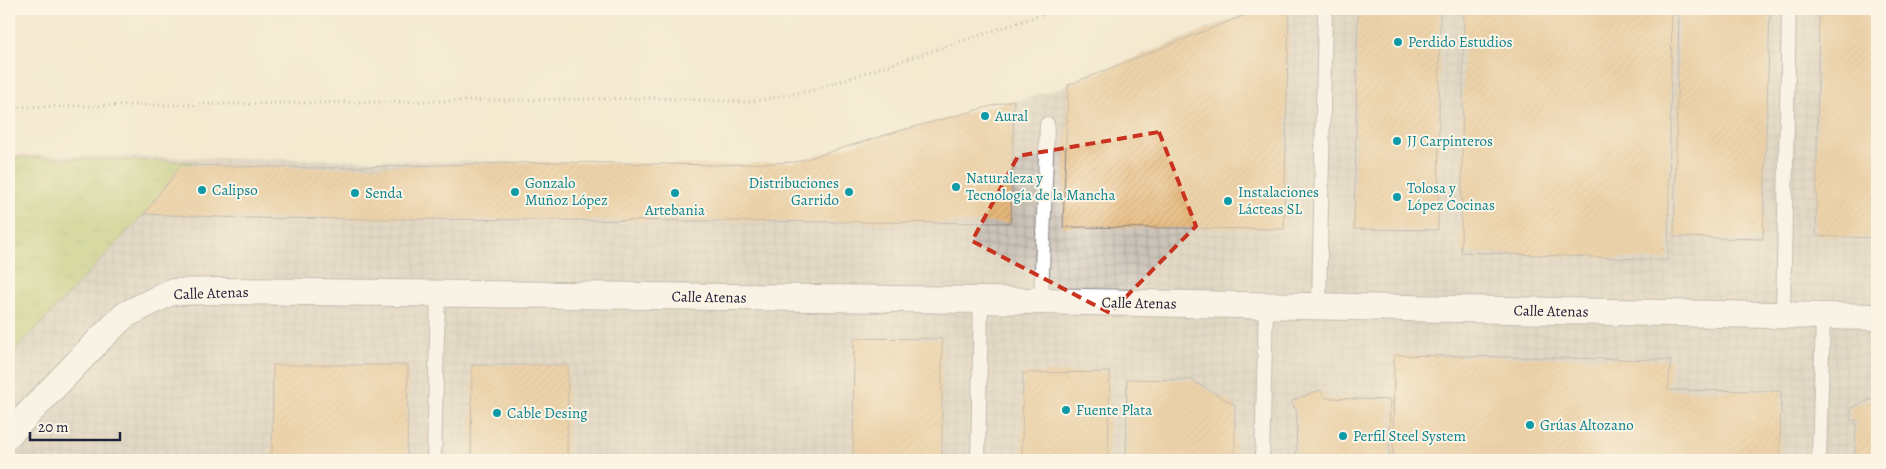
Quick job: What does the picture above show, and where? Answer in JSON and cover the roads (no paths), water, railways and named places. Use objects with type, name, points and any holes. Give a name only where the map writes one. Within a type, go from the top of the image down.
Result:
[{"type":"street","name":"Calle Atenas","points":[[9,434],[125,315],[172,292],[981,300],[1877,317]]},
{"type":"lane","points":[[1783,315],[1789,9]]},
{"type":"lane","points":[[1319,307],[1325,10]]},
{"type":"lane","points":[[1042,302],[1047,124]]},
{"type":"lane","points":[[434,460],[438,294]]},
{"type":"lane","points":[[978,460],[981,300]]},
{"type":"lane","points":[[1262,460],[1266,306]]},
{"type":"lane","points":[[1819,460],[1822,316]]},
{"type":"place","name":"Perdido Estudios","points":[[1398,42]]},
{"type":"place","name":"Aural","points":[[985,116]]},
{"type":"place","name":"JJ Carpinteros","points":[[1397,141]]},
{"type":"place","name":"Naturaleza y Tecnología de la Mancha","points":[[956,187]]},
{"type":"place","name":"Calipso","points":[[202,190]]},
{"type":"place","name":"Gonzalo Muñoz López","points":[[515,192]]},
{"type":"place","name":"Distribuciones Garrido","points":[[849,192]]},
{"type":"place","name":"Senda","points":[[355,193]]},
{"type":"place","name":"Artebania","points":[[675,193]]},
{"type":"place","name":"Tolosa y López Cocinas","points":[[1397,197]]},
{"type":"place","name":"Instalaciones Lácteas SL","points":[[1228,201]]},
{"type":"place","name":"Fuente Plata","points":[[1066,410]]},
{"type":"place","name":"Cable Desing","points":[[497,413]]},
{"type":"place","name":"Grúas Altozano","points":[[1530,425]]},
{"type":"place","name":"Perfil Steel System","points":[[1343,436]]}]
